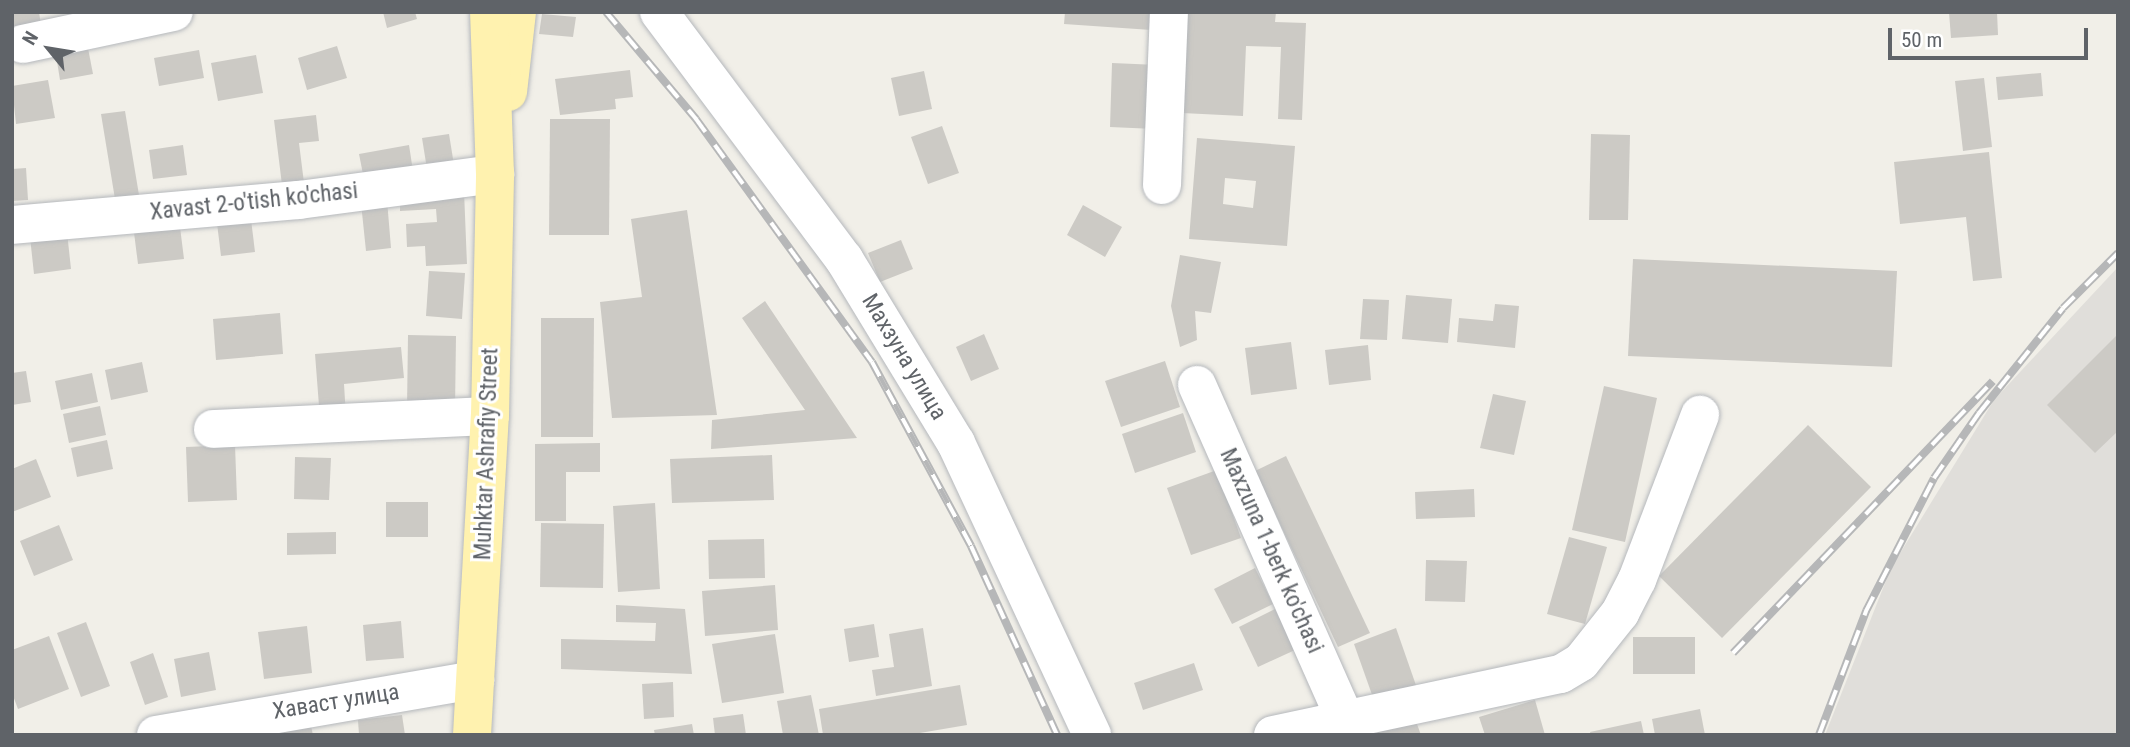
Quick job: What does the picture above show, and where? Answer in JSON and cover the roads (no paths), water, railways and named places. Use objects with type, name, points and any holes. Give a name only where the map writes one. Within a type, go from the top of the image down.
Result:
[{"type":"main road","name":"Muhktar Ashrafiy Street","points":[[472,735],[490,416],[495,174],[489,12]]},
{"type":"main road","name":"Muhktar Ashrafiy Street","points":[[495,174],[517,12]]},
{"type":"street","points":[[23,44],[174,12]]},
{"type":"street","name":"Махзуна улица","points":[[659,12],[844,259],[956,443],[1092,735]]},
{"type":"street","points":[[1162,185],[1169,12]]},
{"type":"street","name":"Xavast 2-o'tish ko'chasi","points":[[12,225],[299,200],[495,174]]},
{"type":"street","name":"Maxzuna 1-berk ko'chasi","points":[[1197,385],[1349,726]]},
{"type":"street","points":[[1273,735],[1349,726],[1561,674],[1581,662],[1620,613],[1637,580],[1699,415]]},
{"type":"street","points":[[213,429],[490,416]]},
{"type":"street","name":"Хаваст улица","points":[[156,735],[475,680]]},
{"type":"railway","points":[[606,12],[696,119],[872,362],[971,546],[1057,735]]},
{"type":"railway","points":[[1819,735],[1866,611],[1934,478],[1979,413],[2063,308],[2118,253]]},
{"type":"railway","points":[[1733,653],[1993,381]]}]
